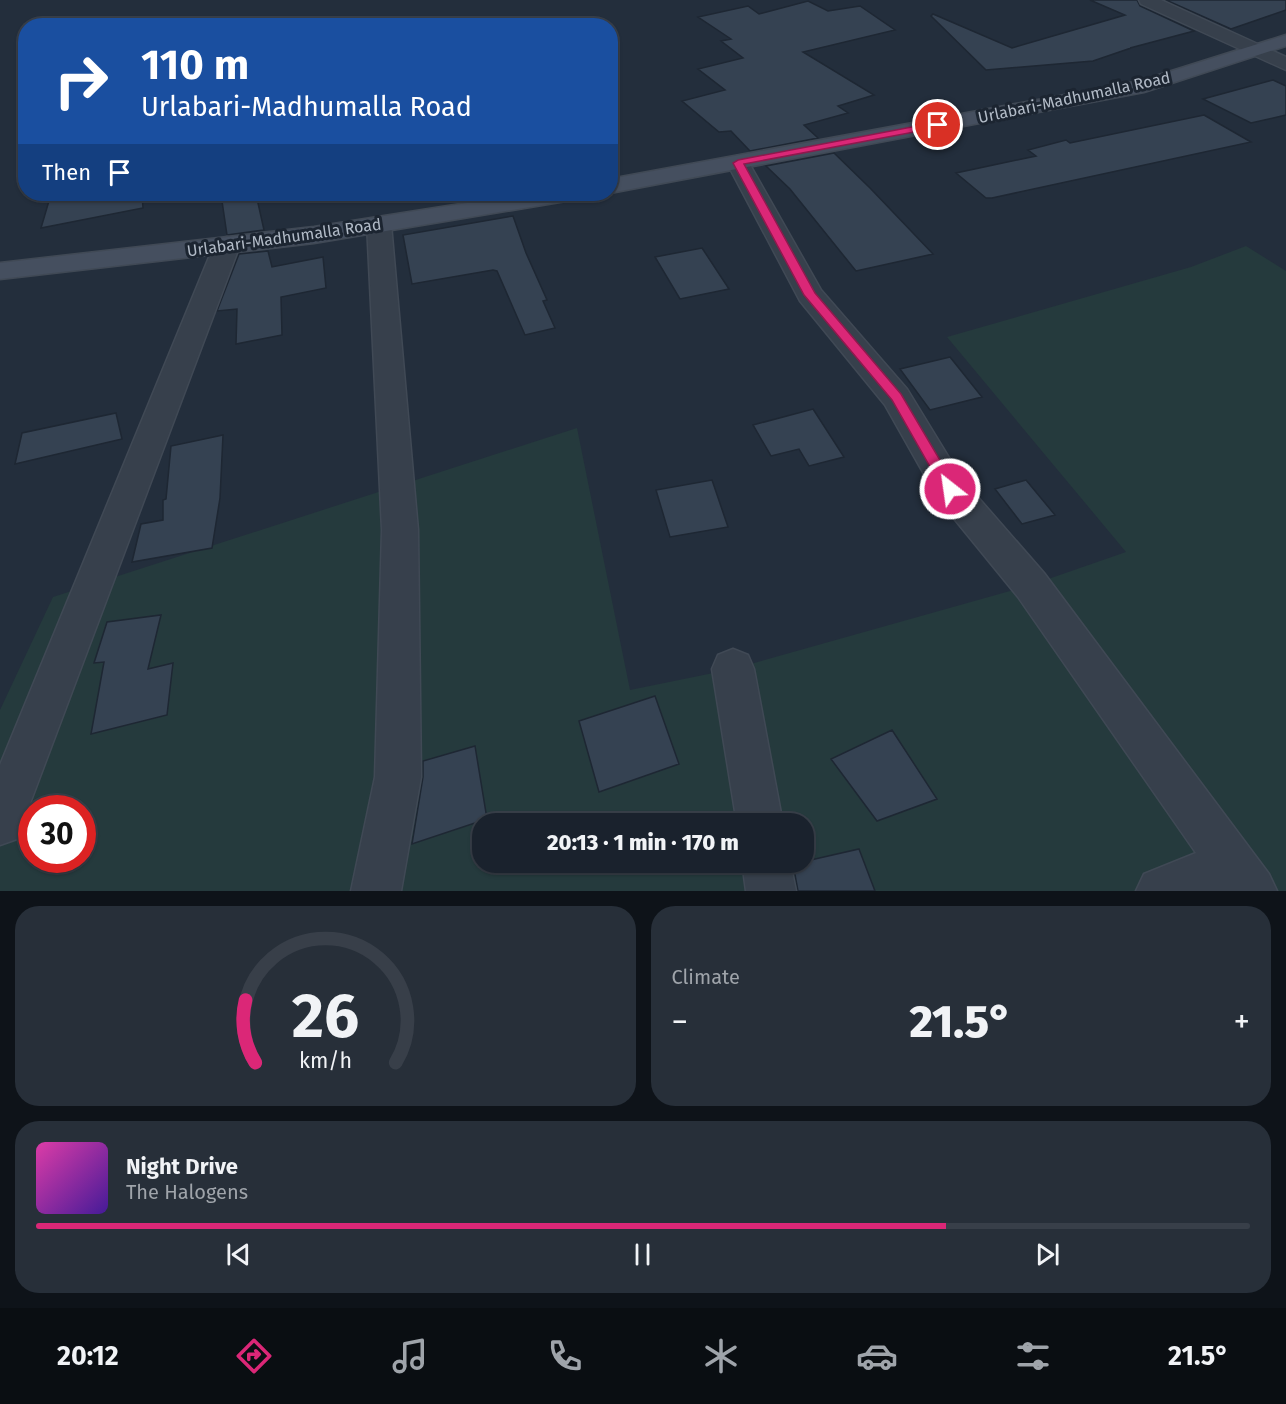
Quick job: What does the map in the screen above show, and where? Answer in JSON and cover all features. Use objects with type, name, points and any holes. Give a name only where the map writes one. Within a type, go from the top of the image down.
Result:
[{"type":"main road","name":"Urlabari-Madhumalla Road","points":[[618,185],[1144,86],[1258,51],[1286,40]]},
{"type":"main road","name":"Urlabari-Madhumalla Road","points":[[0,271],[314,235],[522,201]]},
{"type":"street","points":[[1147,0],[1286,64]]},
{"type":"street","points":[[738,163],[810,295],[896,397],[950,489],[1031,585],[1242,877],[1161,891]]},
{"type":"street","points":[[376,891],[398,777],[400,530],[379,224]]},
{"type":"street","points":[[0,822],[226,245]]},
{"type":"street","points":[[733,669],[758,813]]},
{"type":"street","points":[[768,873],[771,891]]},
{"type":"green space","points":[[1246,246],[1286,271],[1286,891],[0,891],[0,710],[53,597],[577,428],[630,690],[733,669],[1031,585],[1126,552],[947,337],[1191,267]]},
{"type":"building","points":[[1090,0],[1137,0],[1140,6],[1194,31],[1130,48],[1093,61],[986,70],[931,16],[933,14],[1012,48],[1125,15]]},
{"type":"building","points":[[1166,0],[1286,0],[1286,10],[1231,29]]},
{"type":"building","points":[[808,1],[828,11],[860,6],[895,30],[803,52],[874,95],[838,106],[848,113],[804,125],[818,138],[750,151],[731,131],[719,132],[682,101],[725,90],[698,69],[743,58],[721,41],[731,39],[698,17],[748,6],[759,14]]},
{"type":"building","points":[[1273,80],[1286,86],[1286,115],[1251,123],[1203,99]]},
{"type":"building","points":[[1204,115],[1251,142],[992,198],[986,198],[956,173],[1036,156],[1028,150],[1066,140],[1070,143]]},
{"type":"building","points":[[834,153],[933,254],[856,271],[790,189],[766,166]]},
{"type":"building","points":[[49,201],[142,201],[143,208],[41,228]]},
{"type":"building","points":[[222,201],[258,201],[264,230],[227,235]]},
{"type":"building","points":[[513,216],[526,253],[547,300],[543,301],[555,328],[525,335],[497,271],[412,284],[403,235]]},
{"type":"building","points":[[702,248],[729,289],[680,299],[655,257]]},
{"type":"building","points":[[268,251],[272,267],[323,257],[326,288],[281,297],[282,335],[236,344],[237,309],[217,311],[239,254]]},
{"type":"building","points":[[950,357],[982,397],[930,410],[900,369]]},
{"type":"building","points":[[813,409],[844,457],[809,466],[799,449],[771,456],[753,425]]},
{"type":"building","points":[[116,413],[122,439],[15,464],[22,433]]},
{"type":"building","points":[[223,435],[220,498],[212,548],[132,562],[141,524],[163,520],[163,500],[166,499],[171,446]]},
{"type":"building","points":[[712,480],[728,527],[670,537],[656,490]]},
{"type":"building","points":[[1026,480],[1055,515],[1022,524],[995,489]]},
{"type":"building","points":[[161,615],[148,669],[173,663],[167,715],[91,734],[104,662],[94,663],[107,622]]},
{"type":"building","points":[[655,696],[679,764],[599,792],[579,721]]},
{"type":"building","points":[[892,730],[937,799],[877,821],[831,759]]},
{"type":"building","points":[[475,746],[486,813],[472,813],[472,824],[412,844],[423,777],[423,761]]},
{"type":"building","points":[[859,849],[875,891],[798,891],[795,873],[814,873],[814,859]]},
{"type":"route","points":[[938,125],[738,163],[810,295],[896,397],[950,489]]}]
